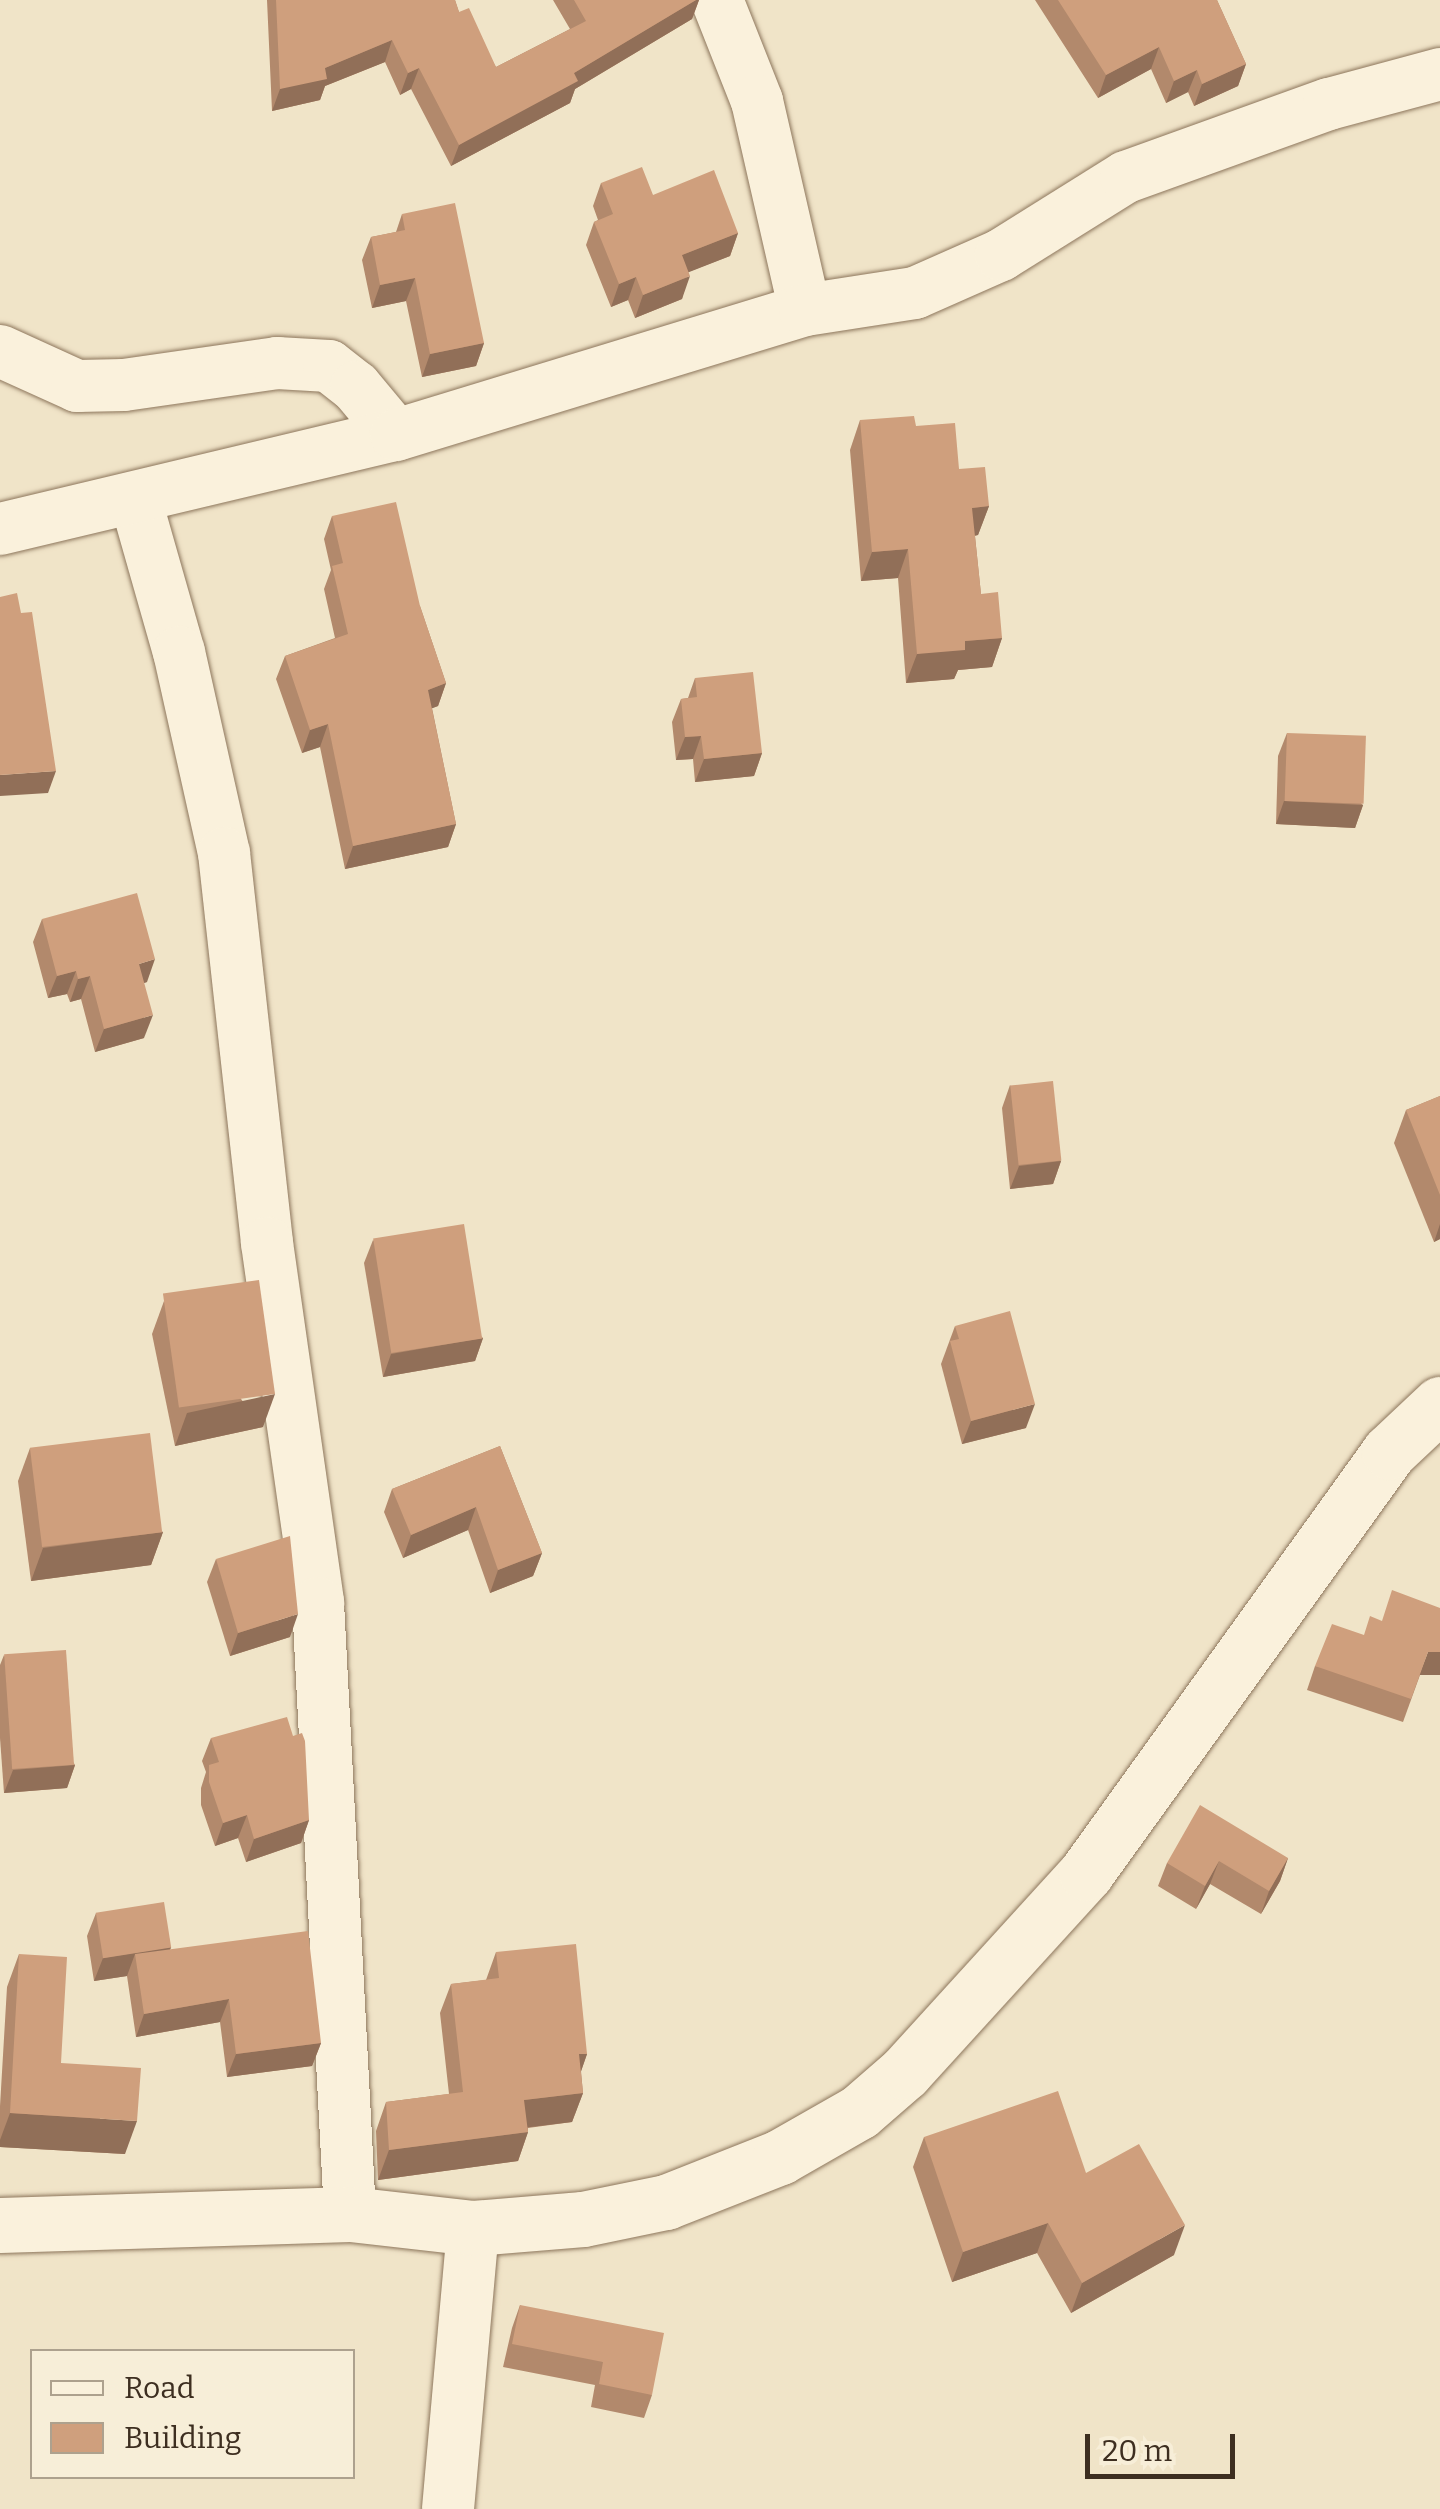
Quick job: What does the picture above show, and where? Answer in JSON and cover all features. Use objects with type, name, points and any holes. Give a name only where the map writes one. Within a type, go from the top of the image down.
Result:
[{"type":"street","points":[[716,0],[756,101],[804,310]]},
{"type":"street","points":[[0,529],[396,435],[804,310],[914,292],[1000,255],[1126,177],[1329,104],[1440,74]]},
{"type":"street","points":[[0,351],[77,386],[124,385],[278,363],[329,366],[356,387],[396,435]]},
{"type":"street","points":[[135,498],[179,652],[224,853],[266,1243],[318,1603],[350,2214]]},
{"type":"street","points":[[0,2225],[350,2214],[472,2228],[582,2219],[666,2202],[780,2157],[859,2112],[905,2072],[1086,1873],[1388,1452],[1440,1404]]},
{"type":"street","points":[[448,2509],[472,2228]]},
{"type":"building","points":[[276,0],[455,0],[459,12],[469,8],[496,67],[586,21],[574,0],[696,0],[574,73],[578,81],[459,145],[419,68],[408,73],[392,40],[325,68],[327,79],[280,89]]},
{"type":"building","points":[[1058,0],[1217,0],[1246,64],[1202,84],[1197,70],[1174,81],[1159,47],[1106,75]]},
{"type":"building","points":[[642,167],[653,195],[714,170],[738,233],[682,255],[690,276],[643,295],[636,277],[619,284],[594,222],[613,214],[601,183]]},
{"type":"building","points":[[455,203],[484,343],[430,354],[415,278],[380,285],[371,237],[405,230],[402,214]]},
{"type":"building","points":[[914,416],[916,426],[955,423],[959,469],[985,467],[989,506],[972,508],[981,594],[998,592],[1002,638],[965,641],[965,650],[917,654],[908,549],[872,552],[860,420]]},
{"type":"building","points":[[396,502],[420,606],[446,683],[428,690],[456,824],[353,846],[328,724],[310,730],[285,656],[348,634],[332,566],[343,563],[332,516]]},
{"type":"building","points":[[17,593],[21,613],[32,612],[56,771],[0,775],[0,597]]},
{"type":"building","points":[[753,672],[762,753],[704,759],[701,736],[685,737],[681,699],[697,697],[695,678]]},
{"type":"building","points":[[1287,733],[1366,736],[1364,804],[1285,801]]},
{"type":"building","points":[[137,893],[155,959],[139,964],[153,1015],[104,1029],[90,976],[78,979],[76,971],[57,976],[42,919]]},
{"type":"building","points":[[1053,1081],[1061,1161],[1019,1165],[1010,1085]]},
{"type":"building","points":[[1440,1096],[1440,1195],[1406,1110]]},
{"type":"building","points":[[464,1224],[482,1339],[391,1353],[373,1238]]},
{"type":"building","points":[[259,1280],[275,1394],[179,1407],[163,1293]]},
{"type":"building","points":[[1010,1311],[1035,1404],[971,1421],[950,1341],[959,1339],[955,1326]]},
{"type":"building","points":[[150,1433],[162,1532],[42,1547],[30,1448]]},
{"type":"building","points":[[500,1446],[542,1553],[498,1570],[476,1507],[411,1535],[392,1489]]},
{"type":"building","points":[[290,1536],[298,1614],[238,1633],[216,1559]]},
{"type":"building","points":[[1392,1590],[1440,1608],[1440,1652],[1428,1652],[1411,1699],[1315,1666],[1332,1624],[1364,1635],[1370,1616],[1382,1621]]},
{"type":"building","points":[[66,1650],[74,1765],[12,1769],[4,1654]]},
{"type":"building","points":[[287,1717],[293,1736],[302,1733],[305,1741],[309,1820],[254,1839],[247,1815],[223,1823],[209,1782],[209,1765],[219,1762],[211,1738]]},
{"type":"building","points":[[1200,1805],[1288,1858],[1269,1891],[1219,1861],[1205,1886],[1167,1863]]},
{"type":"building","points":[[164,1902],[171,1947],[103,1958],[96,1913]]},
{"type":"building","points":[[308,1931],[321,2043],[236,2054],[229,1999],[144,2014],[135,1954]]},
{"type":"building","points":[[576,1944],[587,2054],[579,2054],[583,2093],[524,2100],[528,2132],[389,2150],[386,2102],[463,2092],[451,1984],[499,1978],[496,1952]]},
{"type":"building","points":[[19,1954],[67,1957],[61,2063],[141,2068],[137,2121],[10,2113]]},
{"type":"building","points":[[1058,2091],[1086,2173],[1139,2144],[1185,2225],[1082,2283],[1048,2223],[963,2252],[924,2137]]},
{"type":"building","points":[[520,2305],[664,2333],[652,2395],[599,2384],[603,2362],[512,2344]]}]
